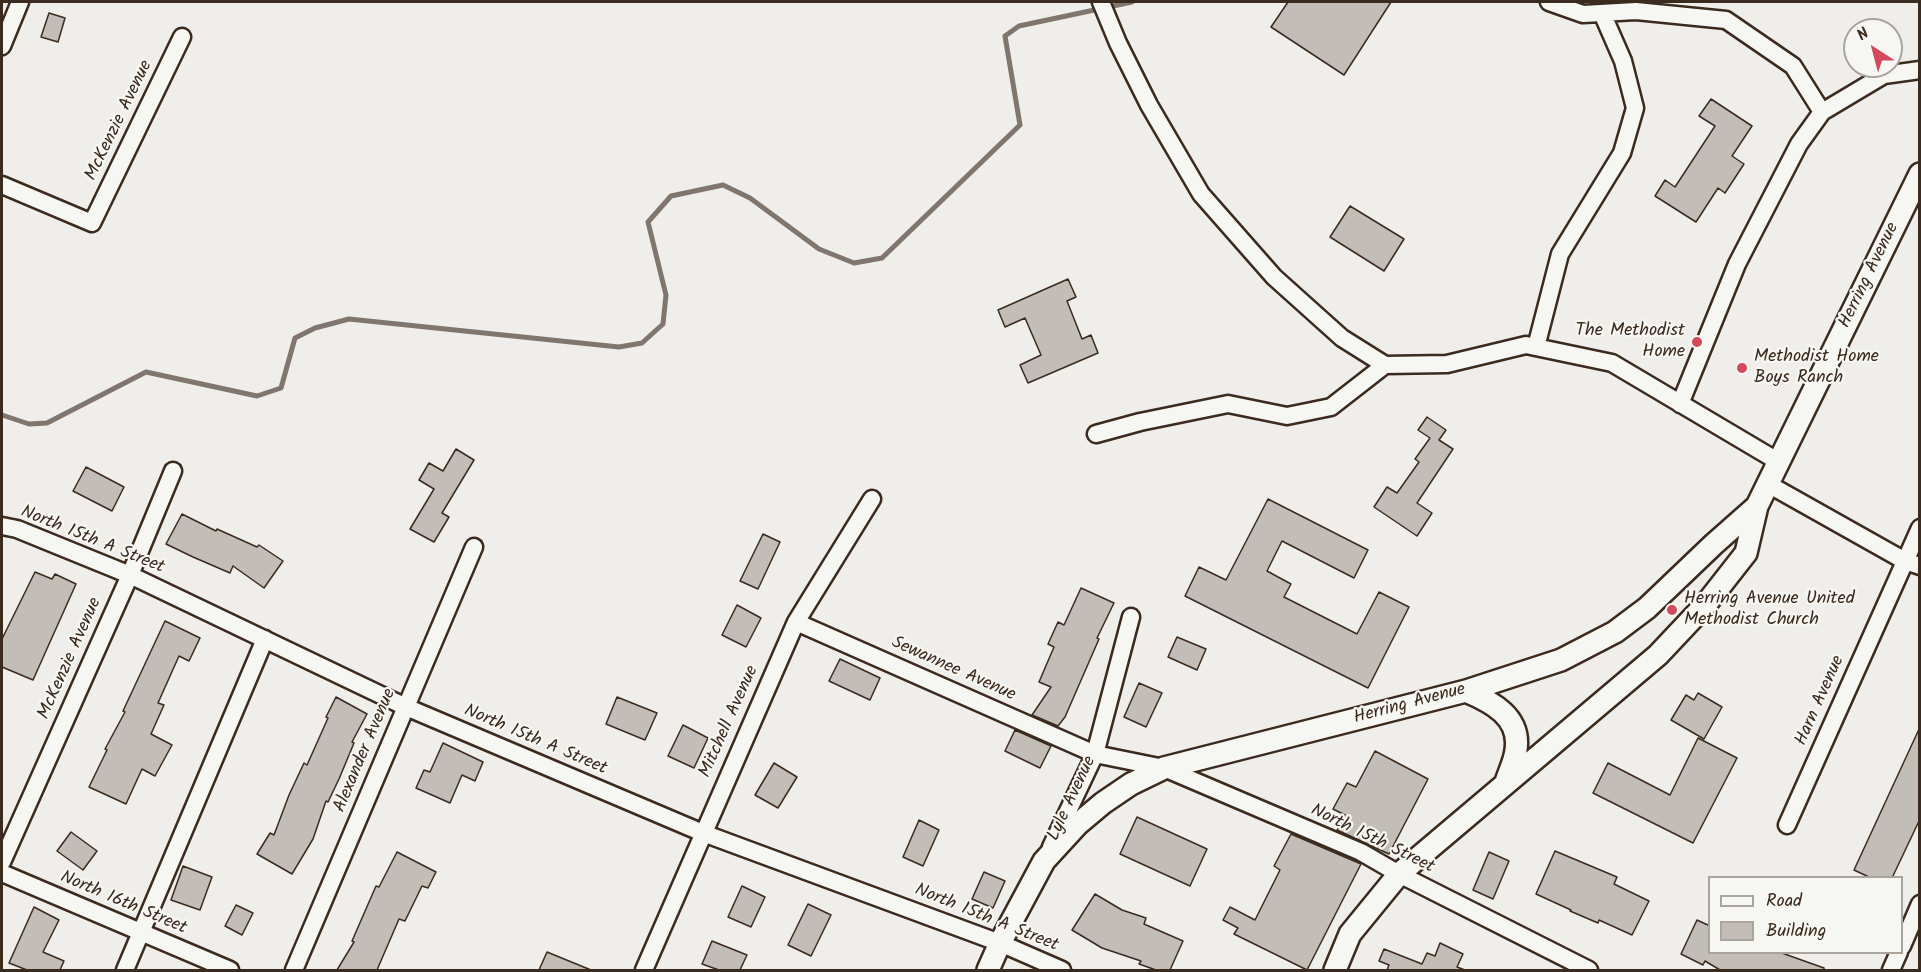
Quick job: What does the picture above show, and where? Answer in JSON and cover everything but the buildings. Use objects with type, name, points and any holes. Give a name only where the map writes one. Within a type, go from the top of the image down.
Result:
[{"type":"main road","name":"Herring Avenue","points":[[1335,970],[1350,934],[1399,874],[1658,655],[1706,604],[1746,553],[1757,506],[1920,174]]},
{"type":"main road","name":"Herring Avenue","points":[[1044,861],[1078,824],[1103,803],[1131,784],[1164,768],[1466,691],[1561,660],[1615,632],[1647,608],[1757,506]]},
{"type":"main road","points":[[1466,691],[1498,707],[1512,725],[1516,736],[1516,751],[1506,782]]},
{"type":"main road","name":"Lyle Avenue","points":[[988,970],[1044,861]]},
{"type":"street","points":[[2,46],[20,2]]},
{"type":"street","points":[[1101,2],[1118,43],[1149,105],[1201,194],[1274,277],[1342,338],[1385,365],[1447,364],[1526,345],[1612,363],[1779,462]]},
{"type":"street","points":[[1549,2],[1583,14],[1684,9],[1726,20],[1793,66],[1822,112]]},
{"type":"street","points":[[1536,347],[1560,254],[1622,153],[1635,108],[1623,61],[1602,13]]},
{"type":"street","name":"McKenzie Avenue","points":[[2,185],[92,222],[182,37]]},
{"type":"street","points":[[1680,404],[1737,264],[1799,144],[1822,112],[1884,75],[1920,70]]},
{"type":"street","points":[[1096,434],[1140,422],[1228,404],[1287,416],[1331,406],[1385,365]]},
{"type":"street","name":"McKenzie Avenue","points":[[2,862],[130,575],[173,471]]},
{"type":"street","points":[[1768,484],[1912,563]]},
{"type":"street","name":"Mitchell Avenue","points":[[644,970],[796,622],[872,499]]},
{"type":"street","name":"North 15th A Street","points":[[2,526],[17,529],[130,575],[406,707],[703,833],[1000,943],[1062,970]]},
{"type":"street","name":"Harn Avenue","points":[[1787,825],[1912,563],[1920,528]]},
{"type":"street","name":"Alexander Avenue","points":[[294,970],[474,547]]},
{"type":"street","name":"Lyle Avenue","points":[[1044,861],[1095,754],[1131,617]]},
{"type":"street","name":"Sewannee Avenue","points":[[796,622],[1095,754]]},
{"type":"street","points":[[125,970],[265,639]]},
{"type":"street","name":"North 15th Street","points":[[1095,754],[1164,768],[1361,852],[1399,874],[1589,970]]},
{"type":"street","name":"North 16th Street","points":[[2,873],[230,970]]},
{"type":"street","points":[[1903,944],[1920,904]]},
{"type":"street","points":[[1891,970],[1898,954]]},
{"type":"waterway","points":[[2,415],[29,424],[47,423],[146,372],[257,396],[281,388],[295,338],[315,328],[349,319],[619,347],[642,343],[663,324],[666,295],[648,222],[671,196],[723,185],[750,198],[819,249],[854,263],[882,258],[1020,125],[1005,36],[1019,26],[1132,2]]},
{"type":"place","name":"The Methodist Home","points":[[1697,342]]},
{"type":"place","name":"Methodist Home Boys Ranch","points":[[1742,368]]},
{"type":"place","name":"Herring Avenue United Methodist Church","points":[[1672,610]]}]
